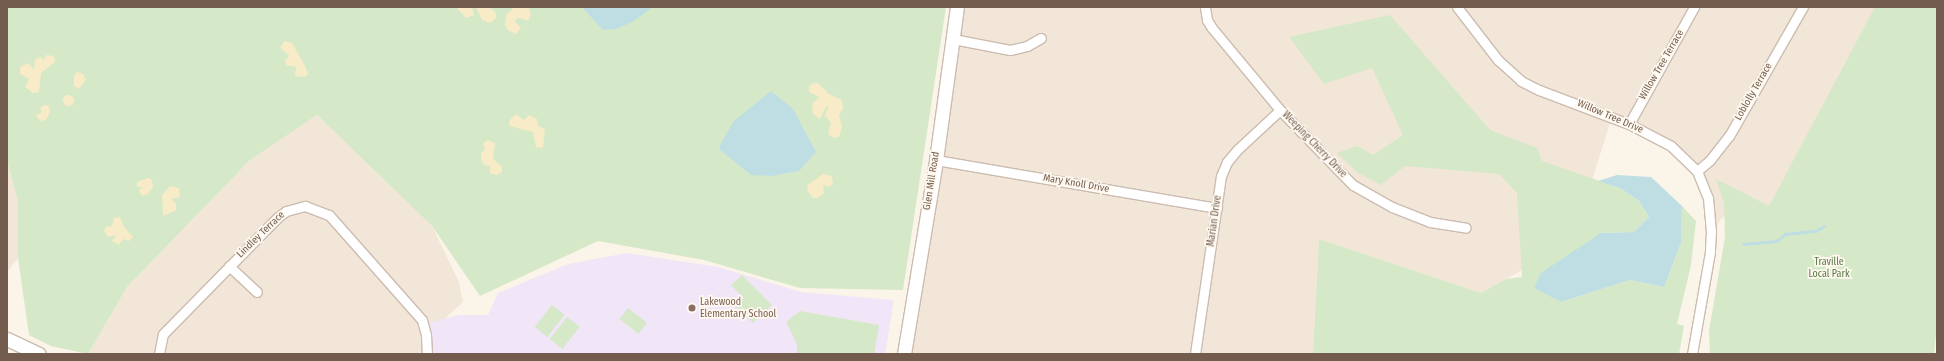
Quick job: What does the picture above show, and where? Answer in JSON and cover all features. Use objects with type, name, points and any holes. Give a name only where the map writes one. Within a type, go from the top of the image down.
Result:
[{"type":"main road","name":"Glen Mill Road","points":[[904,354],[936,160],[957,7]]},
{"type":"main road","points":[[7,339],[38,354]]},
{"type":"street","name":"Weeping Cherry Drive","points":[[1205,7],[1207,20],[1212,28],[1280,110],[1353,185],[1392,207],[1430,222],[1466,228]]},
{"type":"street","name":"Willow Tree Drive","points":[[1457,7],[1498,60],[1521,81],[1629,124],[1671,146],[1697,171],[1708,198],[1712,231],[1710,252],[1693,354]]},
{"type":"street","name":"Willow Tree Terrace","points":[[1629,124],[1694,7]]},
{"type":"street","name":"Loblolly Terrace","points":[[1697,171],[1710,160],[1729,136],[1803,7]]},
{"type":"street","points":[[953,39],[1010,50],[1027,46],[1041,38]]},
{"type":"street","name":"Marian Drive","points":[[1195,354],[1221,176],[1227,162],[1280,110]]},
{"type":"street","name":"Mary Knoll Drive","points":[[936,160],[1217,208]]},
{"type":"street","name":"Lindley Terrace","points":[[160,354],[163,334],[229,266],[286,211],[305,206],[314,208],[329,215],[422,320],[426,335],[427,354]]},
{"type":"street","points":[[229,266],[257,292]]},
{"type":"shaded area","points":[[957,7],[1878,7],[1769,206],[1725,215],[1711,231],[1708,198],[1683,157],[1612,117],[1591,183],[1531,265],[1481,293],[1319,239],[1313,354],[904,354]]},
{"type":"shaded area","points":[[317,115],[432,226],[459,282],[463,302],[427,335],[427,354],[88,354],[127,287],[249,161]]},
{"type":"shaded area","points":[[7,161],[18,201],[18,258],[7,272]]},
{"type":"shaded area","name":"Lakewood Elementary School","points":[[627,253],[718,267],[801,292],[894,300],[885,354],[432,354],[430,323],[458,315],[488,315],[498,293],[568,264]]},
{"type":"green space","points":[[7,7],[946,7],[903,290],[800,288],[704,260],[598,241],[480,296],[432,226],[317,115],[249,161],[127,287],[88,354],[51,346],[29,335],[18,258],[18,201],[7,161]]},
{"type":"green space","name":"Traville Local Park","points":[[1875,7],[1937,7],[1937,325],[1934,354],[1710,354],[1709,331],[1725,237],[1724,203],[1716,179],[1769,206]]},
{"type":"green space","points":[[1390,15],[1490,130],[1537,148],[1542,161],[1620,188],[1639,201],[1649,217],[1634,232],[1601,233],[1561,302],[1630,280],[1664,287],[1681,243],[1682,206],[1696,221],[1691,265],[1677,324],[1684,326],[1679,354],[1313,354],[1319,239],[1481,293],[1506,279],[1522,277],[1517,193],[1499,174],[1405,166],[1381,185],[1358,173],[1337,153],[1357,146],[1373,155],[1403,135],[1372,68],[1324,84],[1289,37]]},
{"type":"green space","points":[[742,275],[772,305],[753,323],[736,306],[744,298],[731,285]]},
{"type":"green space","points":[[552,305],[565,315],[547,337],[535,327]]},
{"type":"green space","points":[[628,308],[647,323],[638,334],[619,319]]},
{"type":"green space","points":[[800,311],[879,325],[874,354],[797,354],[797,344],[786,322]]},
{"type":"green space","points":[[567,317],[580,327],[562,349],[550,339]]},
{"type":"sand","points":[[456,7],[472,7],[474,15],[466,18]]},
{"type":"sand","points":[[476,7],[489,7],[496,13],[496,18],[490,23],[482,20]]},
{"type":"sand","points":[[514,7],[528,7],[531,14],[528,21],[520,18],[516,19],[515,22],[521,28],[516,34],[508,30],[505,25],[506,15]]},
{"type":"sand","points":[[285,41],[292,43],[305,66],[308,74],[305,77],[295,76],[296,67],[286,65],[285,60],[289,56],[280,47]]},
{"type":"sand","points":[[46,55],[54,56],[55,62],[41,73],[39,92],[33,93],[25,87],[29,79],[20,74],[20,67],[28,63],[34,70],[35,59],[41,57],[44,61]]},
{"type":"sand","points":[[77,72],[83,74],[86,80],[79,89],[74,86],[74,76]]},
{"type":"sand","points":[[813,83],[818,83],[829,94],[842,100],[843,109],[839,115],[842,127],[839,137],[834,138],[828,134],[831,122],[825,116],[829,106],[826,107],[820,119],[813,114],[812,104],[819,97],[809,92],[809,87]]},
{"type":"sand","points":[[68,94],[72,96],[74,100],[72,104],[68,106],[64,104],[62,100],[64,96]]},
{"type":"sand","points":[[44,105],[49,106],[50,112],[46,120],[40,121],[36,115],[42,112],[40,108]]},
{"type":"sand","points":[[516,114],[524,120],[529,115],[537,119],[538,126],[545,129],[543,148],[536,147],[533,132],[510,126],[509,121]]},
{"type":"sand","points":[[487,140],[495,143],[493,158],[502,167],[502,172],[497,175],[490,173],[490,166],[484,165],[481,160],[481,153],[485,150],[483,144]]},
{"type":"sand","points":[[823,174],[832,176],[833,184],[829,187],[823,185],[824,193],[818,198],[813,198],[807,190],[808,185]]},
{"type":"sand","points":[[148,178],[152,180],[153,187],[148,194],[142,196],[139,191],[142,187],[137,187],[137,182]]},
{"type":"sand","points":[[170,186],[179,188],[180,197],[171,199],[176,203],[176,210],[163,216],[162,195]]},
{"type":"sand","points":[[120,217],[124,227],[133,237],[129,241],[123,239],[119,245],[112,241],[116,235],[108,237],[104,231],[106,227],[112,226],[114,218]]},
{"type":"water","points":[[582,7],[653,7],[632,22],[616,29],[603,30]]},
{"type":"water","points":[[771,91],[793,109],[816,152],[799,171],[771,176],[751,175],[720,150],[720,145],[734,121]]},
{"type":"water","points":[[1617,175],[1651,177],[1682,206],[1681,243],[1664,287],[1630,280],[1561,302],[1534,288],[1541,273],[1601,233],[1634,232],[1649,217],[1639,201],[1620,188],[1598,181]]},
{"type":"waterway","points":[[1743,244],[1777,241],[1785,234],[1816,231],[1824,226]]},
{"type":"place","name":"Lakewood Elementary School","points":[[692,308]]}]
